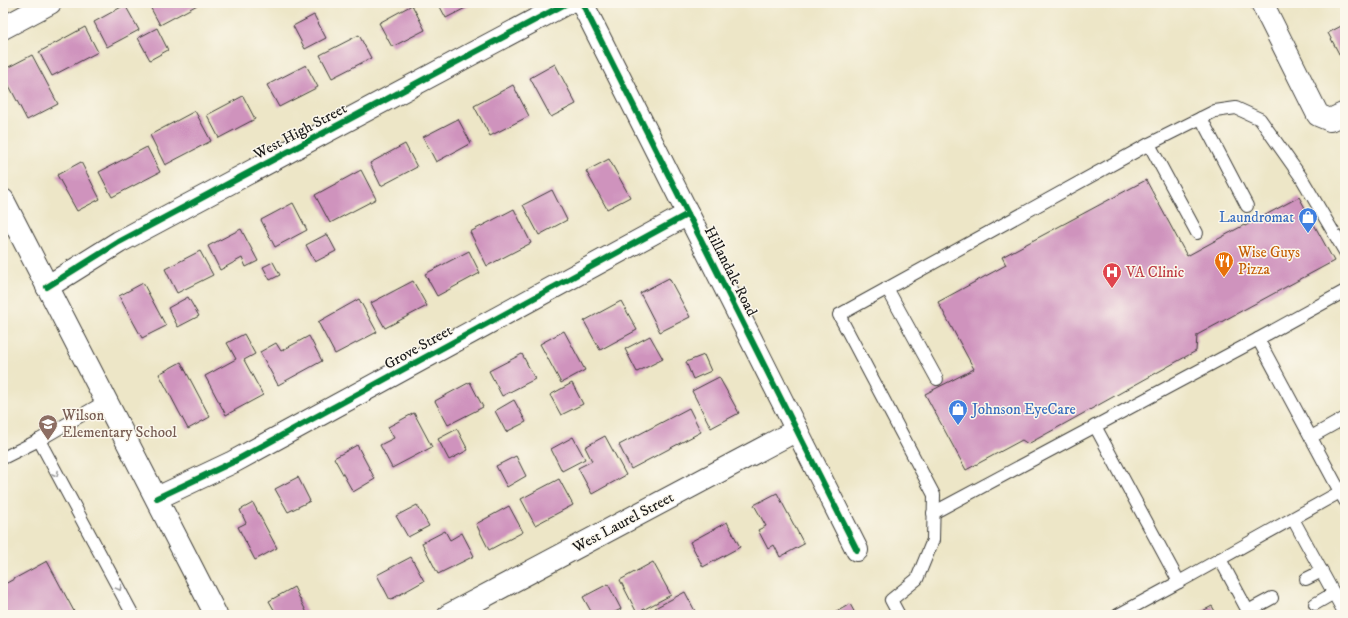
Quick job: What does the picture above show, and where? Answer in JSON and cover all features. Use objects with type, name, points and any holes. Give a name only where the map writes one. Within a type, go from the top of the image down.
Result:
[{"type":"street","points":[[3,28],[50,3]]},
{"type":"street","name":"West High Street","points":[[47,287],[119,242],[567,3]]},
{"type":"street","name":"Hillandale Road","points":[[582,3],[857,550]]},
{"type":"street","points":[[1262,3],[1318,115],[1338,116]]},
{"type":"street","points":[[3,200],[216,615]]},
{"type":"street","name":"Grove Street","points":[[157,498],[233,462],[688,214]]},
{"type":"street","name":"West Laurel Street","points":[[449,615],[797,430]]},
{"type":"lane","points":[[899,615],[891,600],[917,579],[933,540],[934,495],[839,315],[1150,144],[1215,111],[1236,108],[1260,119],[1301,176],[1345,252]]},
{"type":"lane","points":[[1201,118],[1247,206]]},
{"type":"lane","points":[[1150,144],[1197,233]]},
{"type":"lane","points":[[887,288],[937,379]]},
{"type":"lane","points":[[933,513],[1345,291]]},
{"type":"lane","points":[[1118,615],[1293,518],[1343,497],[1258,339]]},
{"type":"lane","points":[[3,458],[106,401]]},
{"type":"lane","points":[[1311,437],[1345,418]]},
{"type":"lane","points":[[1095,426],[1179,582]]},
{"type":"lane","points":[[38,440],[133,615]]},
{"type":"lane","points":[[1293,518],[1345,614]]},
{"type":"lane","points":[[1220,559],[1249,613],[1272,598]]},
{"type":"lane","points":[[1306,580],[1322,571]]},
{"type":"lane","points":[[1315,604],[1334,593]]},
{"type":"building","points":[[148,3],[201,3],[160,25]]},
{"type":"building","points":[[438,3],[475,3],[446,18]]},
{"type":"building","points":[[125,5],[139,30],[107,47],[94,22]]},
{"type":"building","points":[[412,5],[425,30],[392,47],[379,23]]},
{"type":"building","points":[[314,15],[326,38],[305,49],[293,26]]},
{"type":"building","points":[[1345,24],[1345,65],[1328,33]]},
{"type":"building","points":[[85,27],[98,52],[52,76],[39,52]]},
{"type":"building","points":[[157,28],[168,50],[150,60],[138,38]]},
{"type":"building","points":[[359,35],[371,58],[332,78],[320,55]]},
{"type":"building","points":[[32,55],[58,104],[27,120],[3,74],[3,70]]},
{"type":"building","points":[[555,64],[576,104],[551,117],[530,78]]},
{"type":"building","points":[[306,65],[318,87],[279,107],[267,85]]},
{"type":"building","points":[[513,85],[529,116],[490,136],[474,106]]},
{"type":"building","points":[[243,96],[255,119],[219,138],[207,115]]},
{"type":"building","points":[[195,111],[211,141],[165,165],[150,135]]},
{"type":"building","points":[[458,119],[471,143],[436,162],[423,137]]},
{"type":"building","points":[[405,144],[417,167],[381,186],[370,163]]},
{"type":"building","points":[[147,147],[160,172],[112,197],[99,172]]},
{"type":"building","points":[[609,159],[630,197],[607,209],[586,171]]},
{"type":"building","points":[[81,162],[100,199],[77,211],[57,175]]},
{"type":"building","points":[[361,170],[376,199],[330,223],[315,195]]},
{"type":"building","points":[[1146,180],[1187,256],[1299,197],[1334,261],[1197,335],[1196,351],[1028,444],[1022,440],[966,470],[925,394],[974,369],[938,302],[1006,265],[1002,257]]},
{"type":"building","points":[[552,190],[567,220],[539,235],[523,205]]},
{"type":"building","points":[[293,203],[307,230],[275,247],[261,220]]},
{"type":"building","points":[[514,209],[531,243],[487,266],[470,232]]},
{"type":"building","points":[[241,229],[258,261],[246,267],[242,258],[220,270],[208,246]]},
{"type":"building","points":[[327,234],[336,251],[315,262],[306,245]]},
{"type":"building","points":[[200,251],[213,275],[177,293],[165,269]]},
{"type":"building","points":[[469,251],[480,273],[437,296],[425,274]]},
{"type":"building","points":[[273,262],[280,275],[270,280],[263,267]]},
{"type":"building","points":[[669,278],[690,317],[660,332],[640,293]]},
{"type":"building","points":[[413,281],[427,306],[385,328],[371,303]]},
{"type":"building","points":[[143,283],[166,326],[142,338],[119,296]]},
{"type":"building","points":[[188,297],[199,316],[178,327],[168,308]]},
{"type":"building","points":[[359,299],[377,332],[335,354],[318,322]]},
{"type":"building","points":[[621,301],[637,330],[600,350],[584,321]]},
{"type":"building","points":[[564,331],[585,370],[561,383],[540,344]]},
{"type":"building","points":[[244,334],[255,354],[244,360],[263,395],[226,415],[205,376],[236,359],[227,343]]},
{"type":"building","points":[[309,336],[322,361],[278,385],[260,352],[276,343],[281,351]]},
{"type":"building","points":[[650,336],[663,359],[637,372],[625,349]]},
{"type":"building","points":[[522,354],[535,379],[502,396],[489,371]]},
{"type":"building","points":[[704,355],[711,371],[693,379],[686,362]]},
{"type":"building","points":[[181,362],[210,417],[188,429],[159,374]]},
{"type":"building","points":[[719,377],[739,413],[711,428],[692,391]]},
{"type":"building","points":[[470,382],[483,407],[448,425],[435,401]]},
{"type":"building","points":[[572,383],[583,404],[561,415],[550,395]]},
{"type":"building","points":[[514,400],[526,422],[506,432],[495,411]]},
{"type":"building","points":[[689,408],[701,432],[631,469],[619,445]]},
{"type":"building","points":[[414,413],[432,447],[392,468],[380,445],[394,438],[388,427]]},
{"type":"building","points":[[457,429],[468,450],[449,460],[438,439]]},
{"type":"building","points":[[605,436],[626,475],[592,494],[578,468],[592,461],[585,447]]},
{"type":"building","points":[[573,437],[585,459],[562,471],[551,449]]},
{"type":"building","points":[[357,445],[375,479],[353,492],[334,458]]},
{"type":"building","points":[[516,456],[526,476],[507,487],[496,466]]},
{"type":"building","points":[[298,477],[310,501],[288,512],[275,489]]},
{"type":"building","points":[[559,479],[573,505],[535,525],[521,499]]},
{"type":"building","points":[[777,493],[804,544],[780,557],[774,545],[768,549],[758,530],[766,526],[754,505]]},
{"type":"building","points":[[253,503],[277,548],[255,560],[238,527],[246,523],[240,510]]},
{"type":"building","points":[[417,505],[429,526],[408,537],[396,516]]},
{"type":"building","points":[[509,506],[523,532],[489,550],[476,524]]},
{"type":"building","points":[[727,522],[740,547],[703,567],[690,542]]},
{"type":"building","points":[[445,531],[450,540],[462,533],[474,556],[438,574],[422,543]]},
{"type":"building","points":[[411,557],[424,581],[390,600],[377,575]]},
{"type":"building","points":[[47,561],[76,615],[3,615],[3,585]]},
{"type":"building","points":[[653,562],[671,595],[637,613],[620,580]]},
{"type":"building","points":[[608,584],[621,609],[609,615],[593,615],[583,597]]},
{"type":"building","points":[[294,587],[308,615],[277,615],[269,601]]},
{"type":"building","points":[[685,592],[696,613],[693,615],[659,615],[655,608]]},
{"type":"building","points":[[850,604],[856,615],[831,615]]},
{"type":"building","points":[[1212,606],[1217,615],[1195,615]]},
{"type":"cycle path","points":[[47,287],[119,242],[567,3]]},
{"type":"cycle path","points":[[582,3],[857,550]]},
{"type":"cycle path","points":[[157,498],[233,462],[688,214]]},
{"type":"place","name":"Laundromat","points":[[1308,234]]},
{"type":"place","name":"Wise Guys Pizza","points":[[1224,278]]},
{"type":"place","name":"VA Clinic","points":[[1112,289]]},
{"type":"place","name":"Johnson EyeCare","points":[[958,426]]},
{"type":"place","name":"Wilson Elementary School","points":[[48,441]]}]
